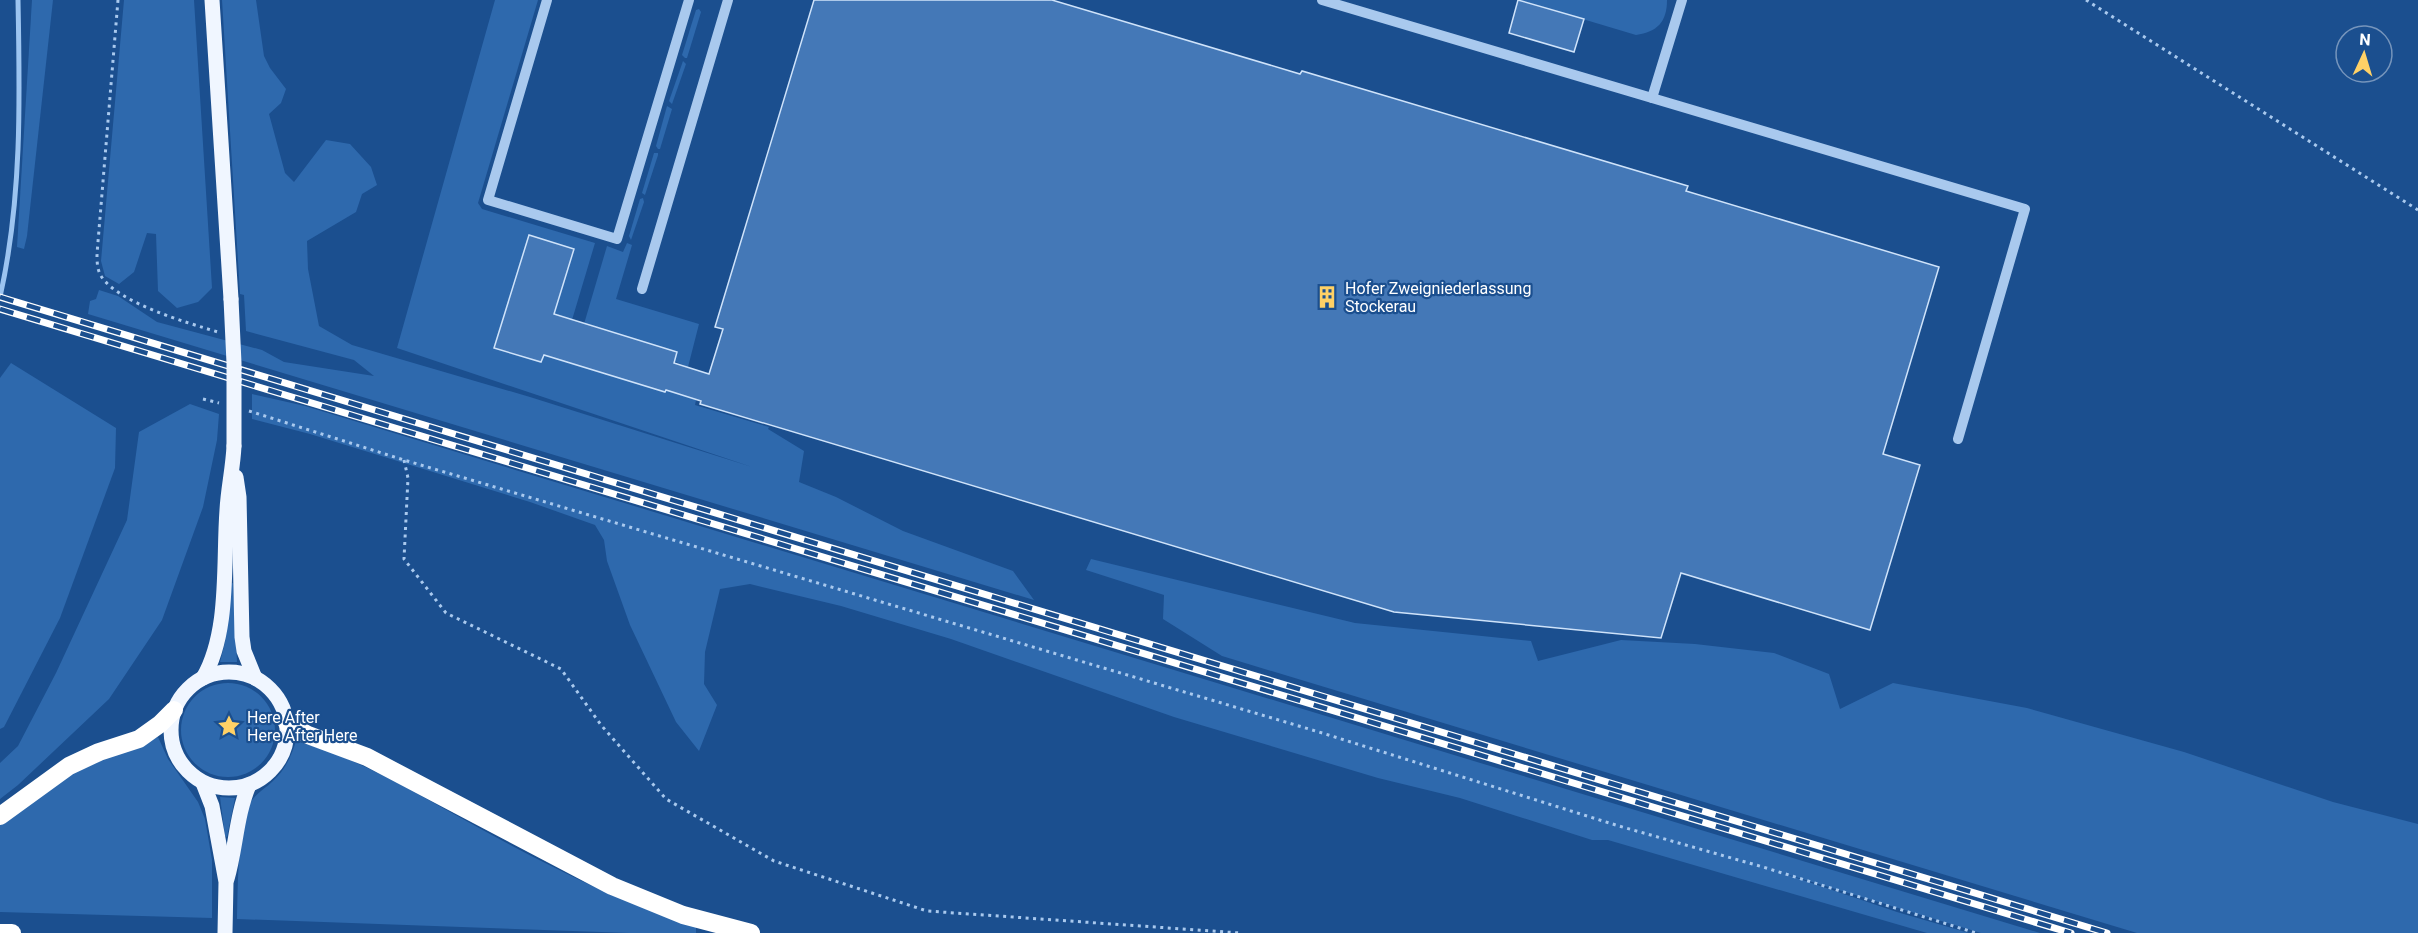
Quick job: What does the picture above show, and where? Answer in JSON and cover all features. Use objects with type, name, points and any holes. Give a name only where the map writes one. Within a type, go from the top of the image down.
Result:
[{"type":"highway","points":[[0,816],[69,766],[84,758],[139,739],[160,724],[174,710]]},
{"type":"highway","points":[[287,723],[308,735],[367,757],[612,886],[683,915],[751,933]]},
{"type":"highway","points":[[0,933],[12,933]]},
{"type":"main road","points":[[212,0],[231,299],[234,453],[239,497],[242,638],[244,651],[255,678]]},
{"type":"main road","points":[[203,678],[214,655],[220,627],[228,498],[234,453]]},
{"type":"main road","points":[[220,672],[238,672],[255,678],[277,696],[287,723],[287,738],[283,753],[275,767],[263,778],[249,785],[234,789],[218,788],[203,783],[189,773],[178,760],[171,744],[170,727],[174,710],[185,691],[203,678],[220,672]]},
{"type":"main road","points":[[203,783],[212,806],[226,882],[225,933]]},
{"type":"main road","points":[[226,882],[240,810],[249,785]]},
{"type":"lane","points":[[547,0],[488,200],[617,239],[689,0]]},
{"type":"lane","points":[[642,289],[728,0]]},
{"type":"lane","points":[[1322,0],[2025,209],[1958,439]]},
{"type":"lane","points":[[1652,98],[1682,0]]},
{"type":"path","points":[[118,0],[97,254],[98,270],[114,289],[156,312],[218,332]]},
{"type":"path","points":[[2086,0],[2418,210]]},
{"type":"path","points":[[203,399],[224,405]]},
{"type":"path","points":[[245,410],[404,460],[1308,729],[1619,826],[1976,933]]},
{"type":"path","points":[[404,460],[408,477],[404,560],[446,614],[561,669],[601,725],[666,800],[774,861],[927,910],[1240,933]]},
{"type":"shaded area","points":[[32,0],[53,0],[24,249],[17,247]]},
{"type":"shaded area","points":[[124,0],[194,0],[212,288],[198,302],[177,308],[158,291],[156,234],[147,233],[134,272],[119,284],[105,276],[101,261]]},
{"type":"shaded area","points":[[222,0],[256,0],[264,56],[286,89],[281,103],[269,114],[285,173],[294,182],[326,140],[350,144],[371,167],[377,185],[362,194],[356,212],[307,241],[308,269],[319,326],[352,345],[530,397],[752,467],[397,348],[495,0],[538,0],[478,203],[482,209],[595,243],[572,320],[554,314],[574,249],[529,235],[495,348],[541,362],[544,355],[665,392],[666,390],[696,400],[695,405],[769,427],[768,429],[804,451],[799,482],[836,497],[903,531],[1013,571],[1034,600],[88,314],[90,301],[96,299],[99,290],[118,296],[157,322],[262,350],[284,362],[374,376],[354,360],[246,331],[244,295],[240,294]]},
{"type":"shaded area","points":[[1519,0],[1667,0],[1667,8],[1659,25],[1650,31],[1636,35]]},
{"type":"shaded area","points":[[699,9],[701,12],[687,58],[685,58],[682,55],[696,10]]},
{"type":"shaded area","points":[[683,61],[686,64],[672,104],[669,101]]},
{"type":"shaded area","points":[[667,106],[672,109],[660,149],[658,149],[656,146]]},
{"type":"shaded area","points":[[654,153],[658,155],[645,195],[642,193]]},
{"type":"shaded area","points":[[643,198],[644,202],[631,240],[629,236],[640,199]]},
{"type":"shaded area","points":[[627,243],[632,245],[616,299],[699,324],[688,367],[584,324],[607,246],[623,252]]},
{"type":"shaded area","points":[[11,363],[116,428],[115,468],[60,618],[4,727],[0,729],[0,378]]},
{"type":"shaded area","points":[[252,394],[305,406],[2040,933],[1981,933],[1779,872],[1897,912],[1969,933],[1927,933],[1608,840],[1592,840],[1460,798],[1378,778],[1174,717],[951,639],[841,606],[750,584],[720,589],[705,652],[704,684],[717,705],[699,751],[676,722],[630,625],[607,561],[604,540],[595,525],[530,502],[310,434],[252,419]]},
{"type":"shaded area","points":[[190,404],[219,414],[217,440],[203,507],[162,620],[109,699],[18,785],[0,799],[0,763],[18,746],[56,673],[127,520],[139,432]]},
{"type":"shaded area","points":[[1091,559],[1355,623],[1531,641],[1538,661],[1621,640],[1695,644],[1774,653],[1829,674],[1840,709],[1893,683],[2027,708],[2184,752],[2333,802],[2418,824],[2418,933],[2137,933],[1222,656],[1163,619],[1164,595],[1086,570]]},
{"type":"shaded area","points":[[233,583],[237,662],[220,662],[225,642],[230,584]]},
{"type":"shaded area","points":[[228,683],[246,687],[261,697],[271,712],[275,730],[271,748],[261,763],[246,773],[228,777],[210,773],[195,763],[185,748],[181,730],[185,712],[195,697],[210,687]]},
{"type":"shaded area","points":[[158,737],[168,759],[198,802],[205,819],[212,860],[212,918],[0,912],[0,825],[65,776]]},
{"type":"shaded area","points":[[296,741],[361,765],[576,878],[696,927],[696,933],[629,933],[237,919],[239,857],[247,810],[254,797],[281,772],[290,758]]},
{"type":"shaded area","points":[[220,797],[235,798],[227,837],[225,836]]},
{"type":"building","name":"Hofer Zweigniederlassung Stockerau","points":[[814,0],[1052,0],[1300,74],[1302,71],[1688,186],[1686,191],[1939,267],[1883,454],[1920,465],[1870,630],[1681,573],[1661,638],[1394,612],[700,404],[701,401],[666,390],[665,392],[544,355],[541,362],[494,348],[529,235],[574,249],[554,314],[677,352],[674,363],[709,374],[723,329],[715,327]]},
{"type":"building","points":[[1518,0],[1584,19],[1574,52],[1509,33]]},
{"type":"waterway","points":[[0,297],[16,186],[19,112],[18,0]]},
{"type":"railway","points":[[0,297],[2107,933]]},
{"type":"railway","points":[[0,309],[2071,933]]},
{"type":"place","name":"Hofer Zweigniederlassung Stockerau","points":[[1327,297]]},
{"type":"place","name":"Here After Here After Here","points":[[229,726]]}]
